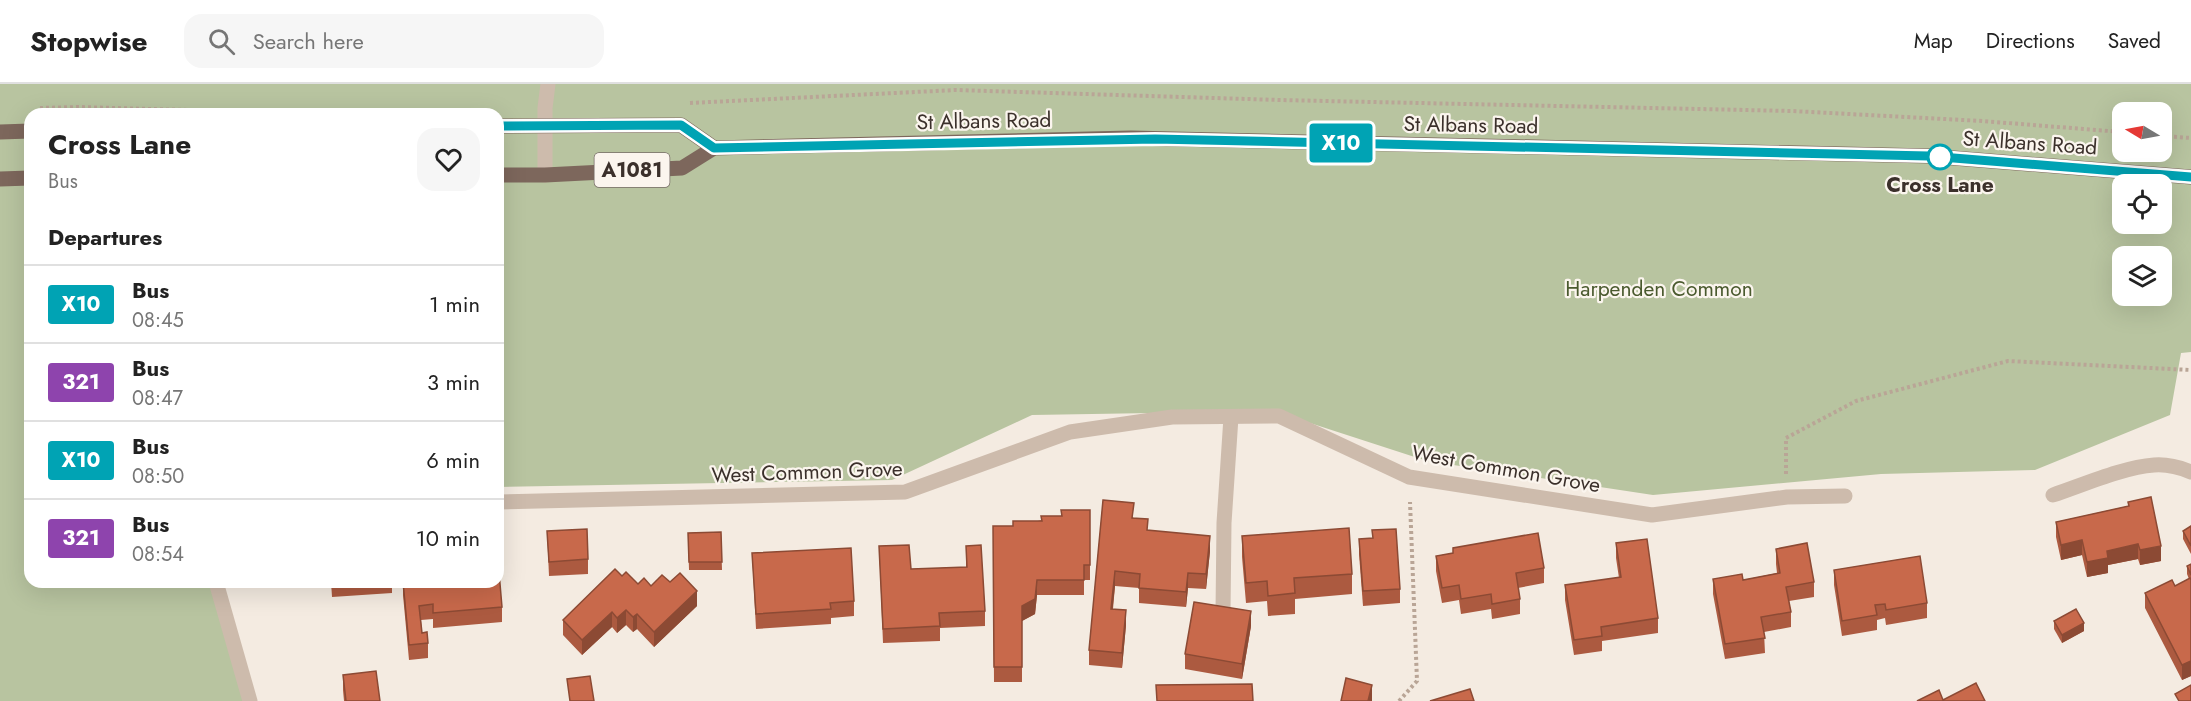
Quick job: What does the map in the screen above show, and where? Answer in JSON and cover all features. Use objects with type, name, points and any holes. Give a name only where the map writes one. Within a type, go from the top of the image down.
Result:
[{"type":"main road","name":"A1081","points":[[504,126],[681,125],[714,148],[682,168],[504,175]]},
{"type":"main road","points":[[0,132],[24,131]]},
{"type":"main road","name":"St Albans Road","points":[[714,148],[1143,138],[1929,156],[2191,177]]},
{"type":"main road","points":[[0,179],[24,178]]},
{"type":"street","points":[[545,175],[544,126],[548,84]]},
{"type":"street","name":"West Common Grove","points":[[504,502],[905,492],[1070,432],[1172,417],[1279,416],[1409,477],[1652,515],[1787,497],[1845,496]]},
{"type":"street","points":[[1223,612],[1224,523],[1231,417]]},
{"type":"street","points":[[2053,495],[2132,469],[2154,465],[2174,466],[2191,472]]},
{"type":"street","points":[[218,588],[250,701]]},
{"type":"path","points":[[682,103],[956,90],[1279,100],[1792,111],[1982,121],[2112,131]]},
{"type":"path","points":[[56,108],[103,108]]},
{"type":"path","points":[[2172,137],[2191,138]]},
{"type":"path","points":[[1787,497],[1786,438],[1856,401],[2008,361],[2191,370]]},
{"type":"path","points":[[1399,701],[1417,681],[1409,477]]},
{"type":"green space","name":"Harpenden Common","points":[[0,84],[2191,84],[2191,352],[2181,353],[2170,415],[2035,470],[1881,474],[1653,495],[1427,461],[1273,411],[1032,415],[892,480],[504,487],[504,108],[24,108],[24,588],[225,588],[253,701],[0,701]]},
{"type":"building","points":[[2151,497],[2161,546],[2140,550],[2138,544],[2107,551],[2108,558],[2087,562],[2082,540],[2061,545],[2056,522],[2129,506],[2128,502]]},
{"type":"building","points":[[1103,500],[1134,503],[1132,518],[1148,519],[1147,530],[1210,536],[1206,574],[1188,573],[1186,592],[1139,588],[1140,574],[1115,571],[1111,609],[1126,610],[1122,653],[1089,650]]},
{"type":"building","points":[[1061,510],[1090,510],[1090,565],[1084,565],[1084,580],[1037,580],[1035,599],[1022,606],[1022,667],[994,667],[993,526],[1013,526],[1013,521],[1042,521],[1041,516],[1062,516]]},
{"type":"building","points":[[2191,526],[2191,546],[2183,531]]},
{"type":"building","points":[[1349,528],[1352,574],[1294,578],[1295,593],[1268,596],[1267,581],[1246,583],[1242,536]]},
{"type":"building","points":[[587,529],[588,559],[549,562],[547,531]]},
{"type":"building","points":[[1396,529],[1400,589],[1363,591],[1359,539],[1373,538],[1372,530]]},
{"type":"building","points":[[721,532],[722,562],[689,562],[688,533]]},
{"type":"building","points":[[1538,533],[1544,568],[1516,573],[1520,599],[1492,604],[1491,594],[1461,599],[1459,585],[1442,588],[1436,556],[1453,553],[1453,548]]},
{"type":"building","points":[[1647,539],[1658,618],[1601,627],[1602,636],[1574,640],[1565,585],[1621,577],[1616,543]]},
{"type":"building","points":[[1807,543],[1814,582],[1786,587],[1791,612],[1761,617],[1765,638],[1725,644],[1713,579],[1742,574],[1743,580],[1780,573],[1776,549]]},
{"type":"building","points":[[909,545],[911,569],[967,567],[966,546],[981,545],[985,611],[939,613],[940,626],[883,629],[879,546]]},
{"type":"building","points":[[851,548],[854,601],[830,603],[831,609],[756,614],[752,553]]},
{"type":"building","points":[[1920,556],[1927,603],[1886,610],[1885,604],[1875,605],[1877,615],[1842,621],[1834,570]]},
{"type":"building","points":[[615,569],[622,576],[626,572],[638,584],[644,578],[651,586],[662,575],[670,582],[680,573],[697,591],[654,632],[637,614],[633,617],[626,610],[617,618],[612,612],[582,640],[563,620]]},
{"type":"building","points":[[2190,578],[2191,661],[2182,665],[2145,593],[2172,580],[2175,586]]},
{"type":"building","points":[[404,588],[500,588],[502,607],[433,613],[433,604],[419,606],[422,633],[427,632],[428,643],[409,645]]},
{"type":"building","points":[[1194,602],[1251,611],[1242,664],[1185,654]]},
{"type":"building","points":[[2076,609],[2084,623],[2062,635],[2054,621]]},
{"type":"building","points":[[376,671],[380,701],[346,701],[343,675]]},
{"type":"building","points":[[590,676],[594,701],[570,701],[567,679]]},
{"type":"building","points":[[1346,678],[1372,685],[1368,701],[1341,701]]},
{"type":"building","points":[[1976,683],[1985,701],[1917,701],[1939,690],[1943,700]]},
{"type":"building","points":[[1252,684],[1253,701],[1157,701],[1156,685]]},
{"type":"building","points":[[2191,685],[2191,701],[2179,701],[2175,694]]},
{"type":"building","points":[[1470,689],[1474,701],[1430,701]]},
{"type":"bus line","name":"X10","points":[[504,126],[681,125],[714,148],[1155,139],[1929,156],[2191,177]]},
{"type":"place","name":"Cross Lane","points":[[1940,157]]}]
